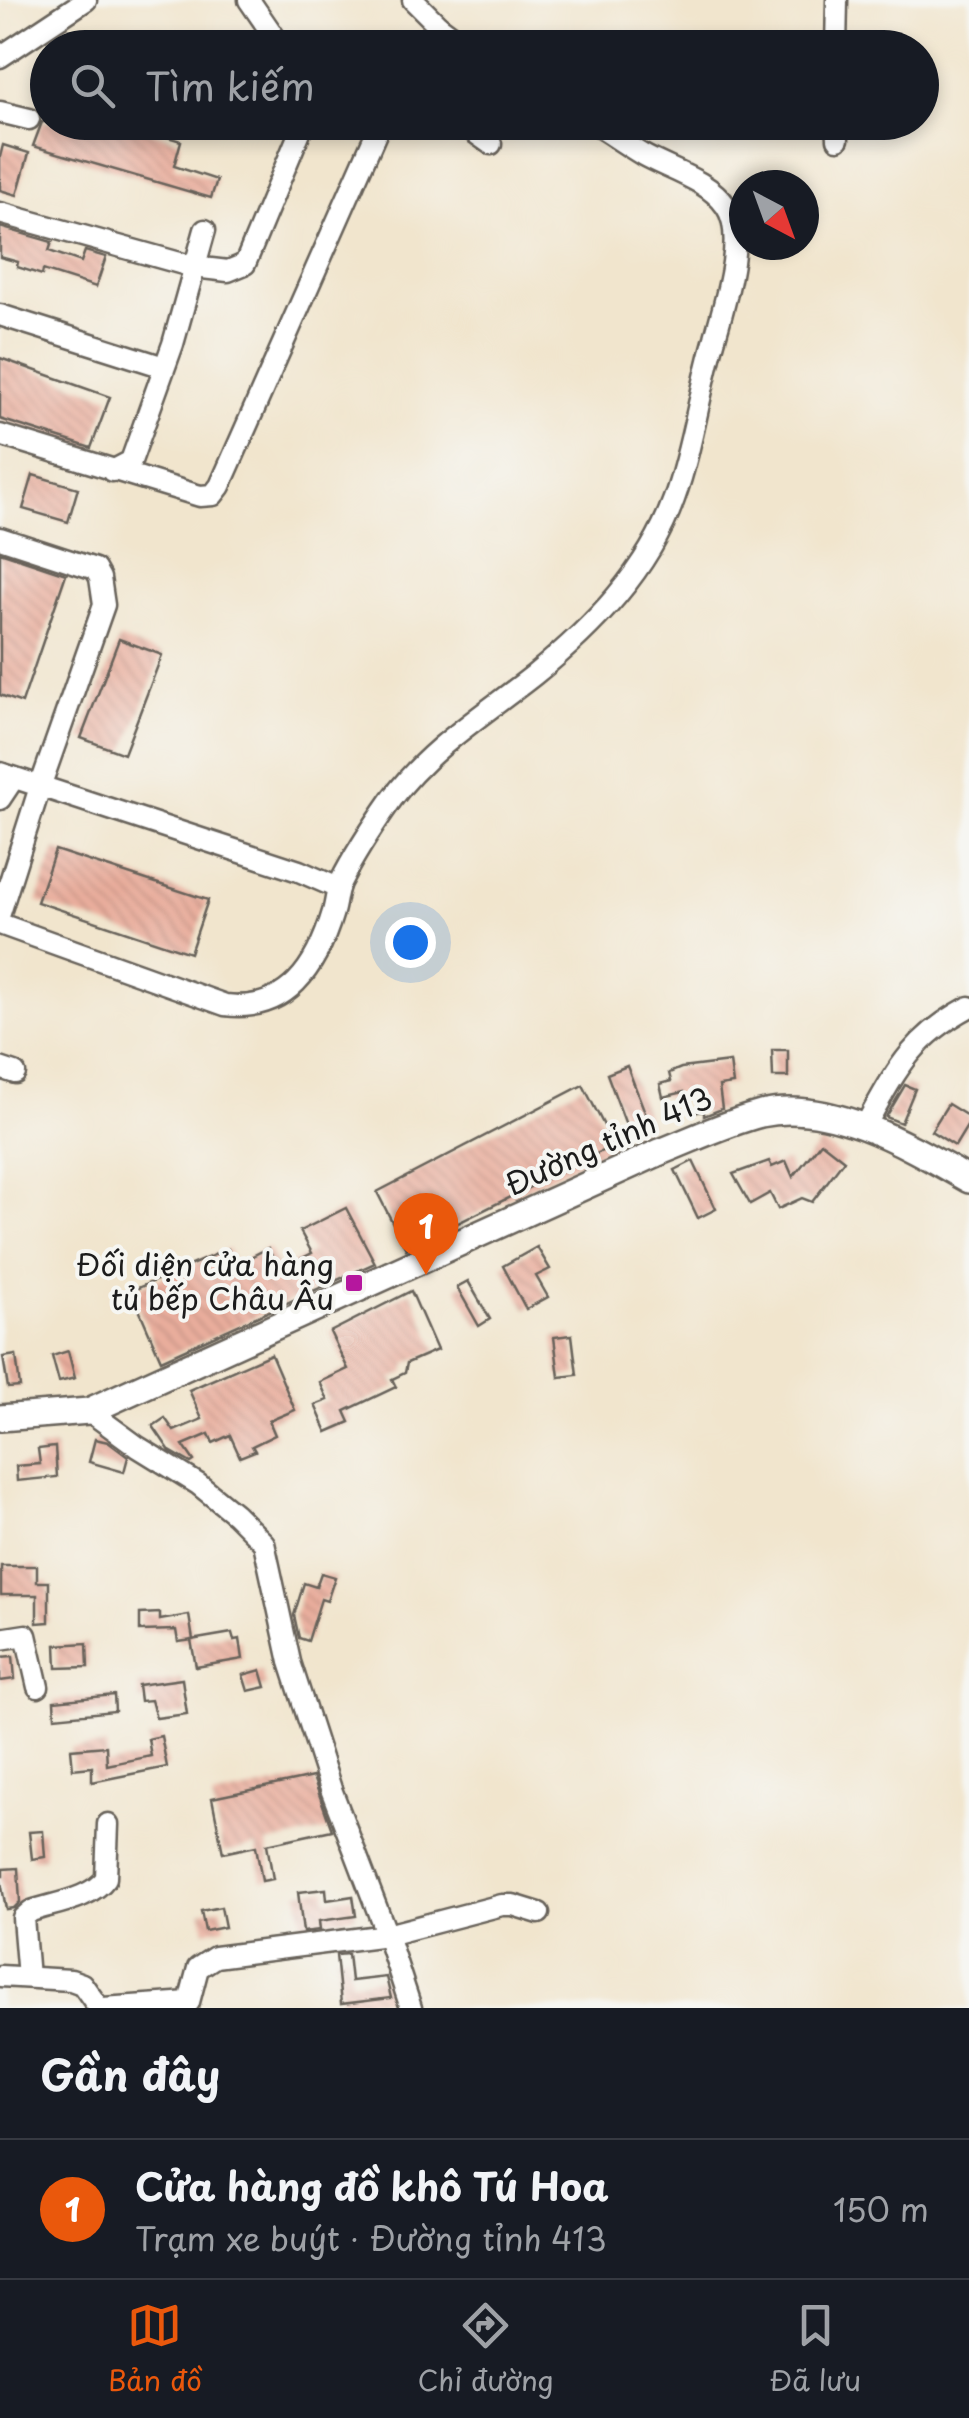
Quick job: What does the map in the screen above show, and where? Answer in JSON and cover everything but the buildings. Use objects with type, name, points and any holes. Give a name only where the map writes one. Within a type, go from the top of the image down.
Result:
[{"type":"main road","name":"Đường tỉnh 413","points":[[0,1418],[89,1411],[561,1196],[730,1123],[765,1113],[800,1111],[865,1126],[969,1180]]},
{"type":"street","points":[[41,30],[86,0]]},
{"type":"street","points":[[249,0],[270,30]]},
{"type":"street","points":[[413,0],[444,30]]},
{"type":"street","points":[[836,30],[837,0]]},
{"type":"street","points":[[438,30],[439,26]]},
{"type":"street","points":[[0,57],[30,37]]},
{"type":"street","points":[[0,112],[30,118]]},
{"type":"street","points":[[0,213],[194,267],[228,271],[245,264],[297,140]]},
{"type":"street","points":[[0,435],[200,496],[212,495],[220,486],[373,140]]},
{"type":"street","points":[[485,140],[491,144]]},
{"type":"street","points":[[0,924],[225,1006],[263,1005],[296,984],[309,964],[325,937],[338,888],[362,843],[410,778],[587,628],[629,583],[658,536],[675,498],[728,292],[736,227],[732,214],[712,191],[621,140]]},
{"type":"street","points":[[112,471],[131,461],[205,230]]},
{"type":"street","points":[[0,316],[164,367]]},
{"type":"street","points":[[0,538],[95,569],[104,605],[0,913]]},
{"type":"street","points":[[0,799],[7,776],[299,871],[338,888]]},
{"type":"street","points":[[865,1126],[910,1053],[929,1031],[969,1007]]},
{"type":"street","points":[[89,1411],[198,1484],[236,1514],[264,1544],[290,1662],[411,2008]]},
{"type":"street","points":[[0,1639],[26,1635],[38,1687]]},
{"type":"street","points":[[28,1977],[23,1918],[31,1911],[94,1891],[103,1884],[108,1824]]},
{"type":"street","points":[[0,1976],[71,1980],[82,1984],[101,2008],[186,2004],[198,1968],[214,1958],[388,1936],[502,1905],[539,1913]]},
{"type":"place","name":"Cửa hàng đồ khô Tú Hoa","points":[[426,1275]]},
{"type":"place","name":"Đối diện cửa hàng tủ bếp Châu Âu","points":[[354,1283]]}]
